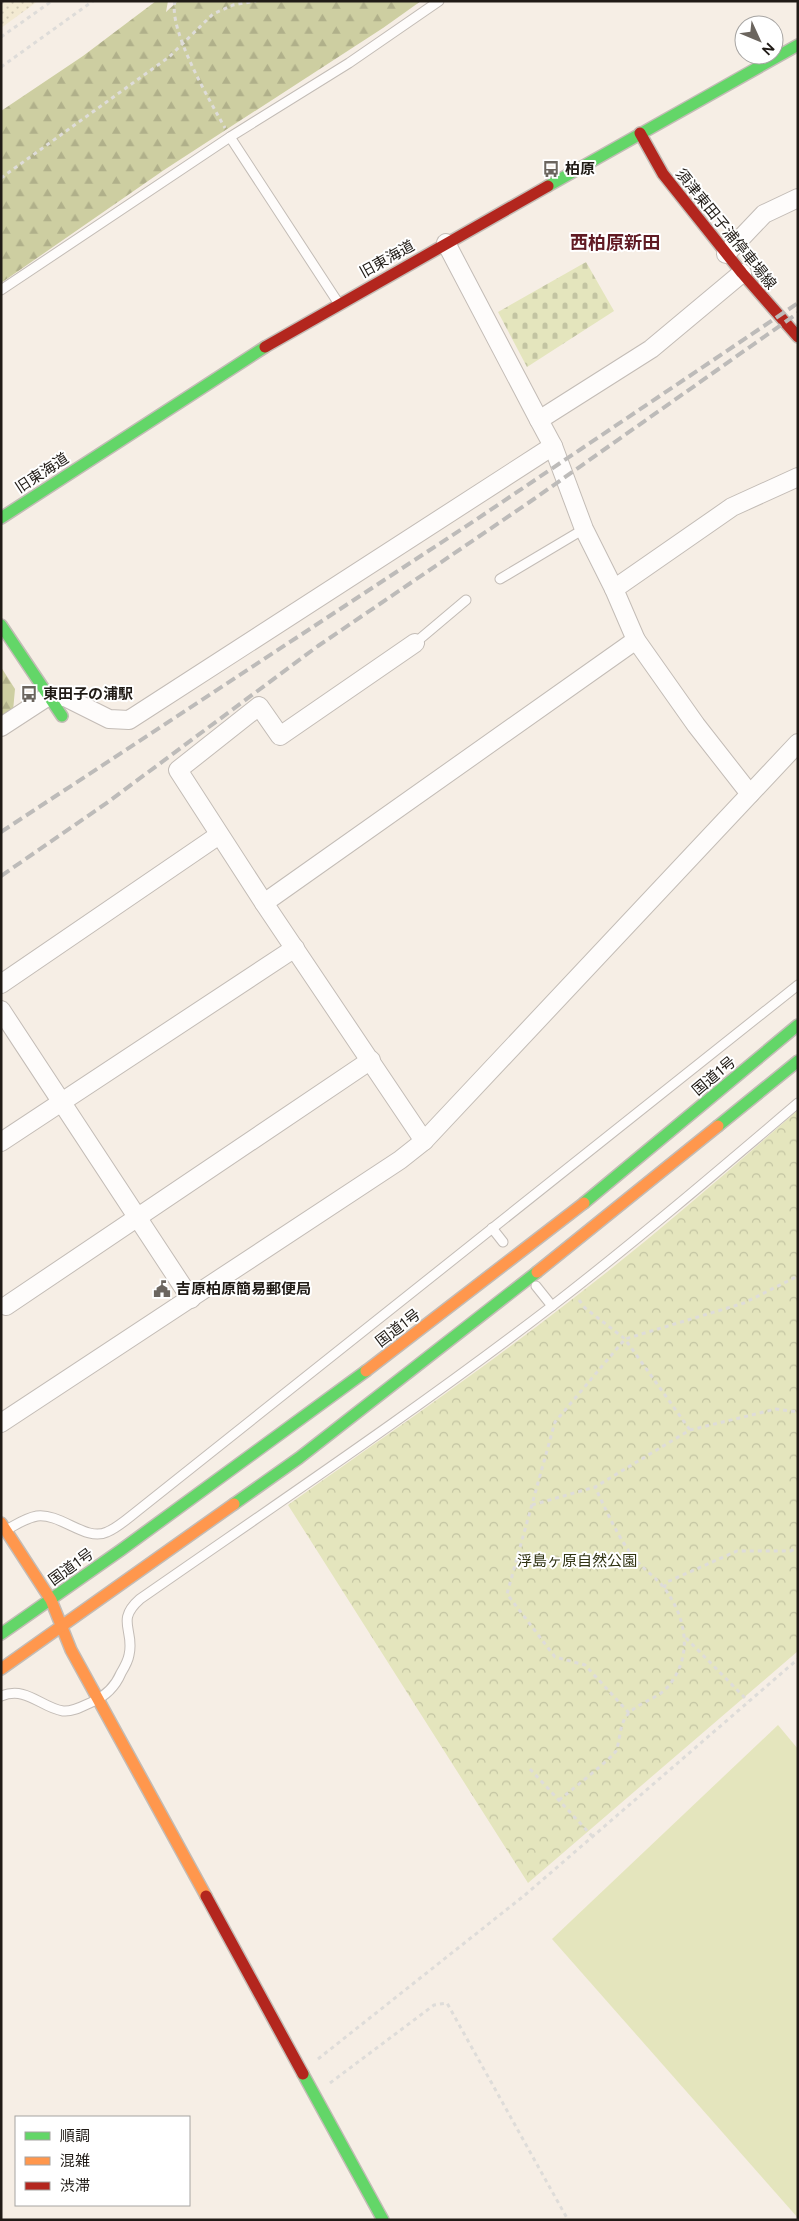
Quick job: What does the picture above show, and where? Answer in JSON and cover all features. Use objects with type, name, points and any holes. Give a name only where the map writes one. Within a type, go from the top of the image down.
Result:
[{"type":"main road","name":"旧東海道","points":[[1,518],[242,361],[446,243],[798,45]]},
{"type":"main road","name":"須津東田子浦停車場線","points":[[640,133],[664,174],[726,254],[798,337]]},
{"type":"main road","points":[[1,625],[47,697],[62,716]]},
{"type":"main road","name":"国道1号","points":[[1,1634],[51,1600],[326,1401],[465,1297],[664,1138],[798,1025]]},
{"type":"main road","points":[[1,1669],[63,1627],[306,1452],[600,1222],[798,1061]]},
{"type":"main road","points":[[3,1529],[51,1600],[71,1650],[383,2220]]},
{"type":"street","points":[[726,254],[764,214],[798,198]]},
{"type":"street","points":[[446,243],[552,446],[584,529],[614,589],[636,640],[696,725],[750,794]]},
{"type":"street","points":[[539,420],[651,349],[742,273]]},
{"type":"street","points":[[1,728],[47,697],[65,697],[108,719],[129,720],[552,446]]},
{"type":"street","points":[[614,589],[732,507],[798,478]]},
{"type":"street","points":[[264,903],[636,640]]},
{"type":"street","points":[[415,643],[280,736],[259,706],[178,770],[264,903],[424,1141]]},
{"type":"street","points":[[1,1422],[191,1299],[400,1160],[424,1141],[798,743]]},
{"type":"street","points":[[1,984],[219,835]]},
{"type":"street","points":[[1,1142],[295,948]]},
{"type":"street","points":[[1,1010],[191,1299]]},
{"type":"street","points":[[6,1306],[371,1060]]},
{"type":"lane","points":[[1,290],[230,137],[349,63],[439,1]]},
{"type":"lane","points":[[230,137],[339,304]]},
{"type":"lane","points":[[500,579],[584,529]]},
{"type":"lane","points":[[415,643],[466,600]]},
{"type":"lane","points":[[3,1529],[37,1516],[53,1517],[88,1533],[98,1534],[107,1532],[136,1512],[798,985]]},
{"type":"lane","points":[[1,1696],[16,1692],[63,1711],[75,1710],[98,1700],[110,1692],[118,1680],[129,1655],[126,1619],[129,1608],[378,1435],[572,1291],[669,1214],[798,1103]]},
{"type":"lane","points":[[492,1228],[503,1242]]},
{"type":"lane","points":[[536,1286],[552,1306]]},
{"type":"path","points":[[1,37],[52,1]]},
{"type":"path","points":[[1,67],[94,1]]},
{"type":"path","points":[[175,1],[176,26],[204,89],[230,137]]},
{"type":"path","points":[[1,178],[169,57],[183,41],[213,14],[232,5],[256,1]]},
{"type":"path","points":[[629,1712],[585,1665],[555,1657],[507,1594],[555,1422],[625,1339],[744,1303],[798,1276]]},
{"type":"path","points":[[572,1291],[585,1308],[625,1339],[690,1430]]},
{"type":"path","points":[[531,1505],[595,1487],[690,1430],[776,1409],[798,1412]]},
{"type":"path","points":[[559,1800],[616,1752],[620,1731],[629,1712],[655,1698],[670,1684],[679,1666],[686,1637],[680,1615],[664,1588],[632,1556],[619,1537],[595,1487]]},
{"type":"path","points":[[664,1588],[667,1582],[738,1551],[791,1551],[798,1547]]},
{"type":"path","points":[[686,1637],[748,1701]]},
{"type":"path","points":[[301,2072],[525,1894],[798,1659]]},
{"type":"path","points":[[530,1769],[592,1836]]},
{"type":"path","points":[[315,2094],[434,2005],[447,2003],[568,2220]]},
{"type":"green space","points":[[156,1],[168,1],[166,12],[178,1],[421,1],[383,28],[164,170],[1,283],[1,111],[83,56]]},
{"type":"green space","points":[[586,262],[614,311],[527,367],[498,312]]},
{"type":"green space","points":[[1,667],[15,689],[13,711],[1,718]]},
{"type":"green space","name":"浮島ヶ原自然公園","points":[[798,1110],[798,1651],[528,1883],[288,1505],[469,1377],[604,1275],[716,1182]]},
{"type":"green space","points":[[778,1725],[798,1749],[798,2218],[552,1939]]},
{"type":"sand","points":[[1,1],[38,1],[1,28]]},
{"type":"railway","points":[[1,832],[477,519],[798,303]]},
{"type":"railway","points":[[1,876],[108,802],[318,646],[534,499],[798,313]]},
{"type":"traffic: fast","points":[[548,186],[798,45]]},
{"type":"traffic: fast","points":[[1,518],[265,347]]},
{"type":"traffic: fast","points":[[1,625],[62,716]]},
{"type":"traffic: fast","points":[[584,1203],[798,1025]]},
{"type":"traffic: fast","points":[[718,1126],[798,1061]]},
{"type":"traffic: fast","points":[[234,1504],[299,1458],[537,1272]]},
{"type":"traffic: fast","points":[[1,1634],[121,1550],[366,1371]]},
{"type":"traffic: fast","points":[[303,2074],[383,2220]]},
{"type":"traffic: slow","points":[[537,1272],[718,1126]]},
{"type":"traffic: slow","points":[[366,1371],[584,1203]]},
{"type":"traffic: slow","points":[[1,1669],[234,1504]]},
{"type":"traffic: slow","points":[[1,1523],[51,1600],[71,1650],[206,1896]]},
{"type":"traffic: jam","points":[[640,133],[663,174],[742,273],[798,337]]},
{"type":"traffic: jam","points":[[265,347],[548,186]]},
{"type":"traffic: jam","points":[[206,1896],[303,2074]]},
{"type":"place","name":"柏原","points":[[551,169]]},
{"type":"place","name":"東田子の浦駅","points":[[29,694]]},
{"type":"place","name":"吉原柏原簡易郵便局","points":[[162,1289]]},
{"type":"district","name":"西柏原新田","points":[[615,243]]}]
